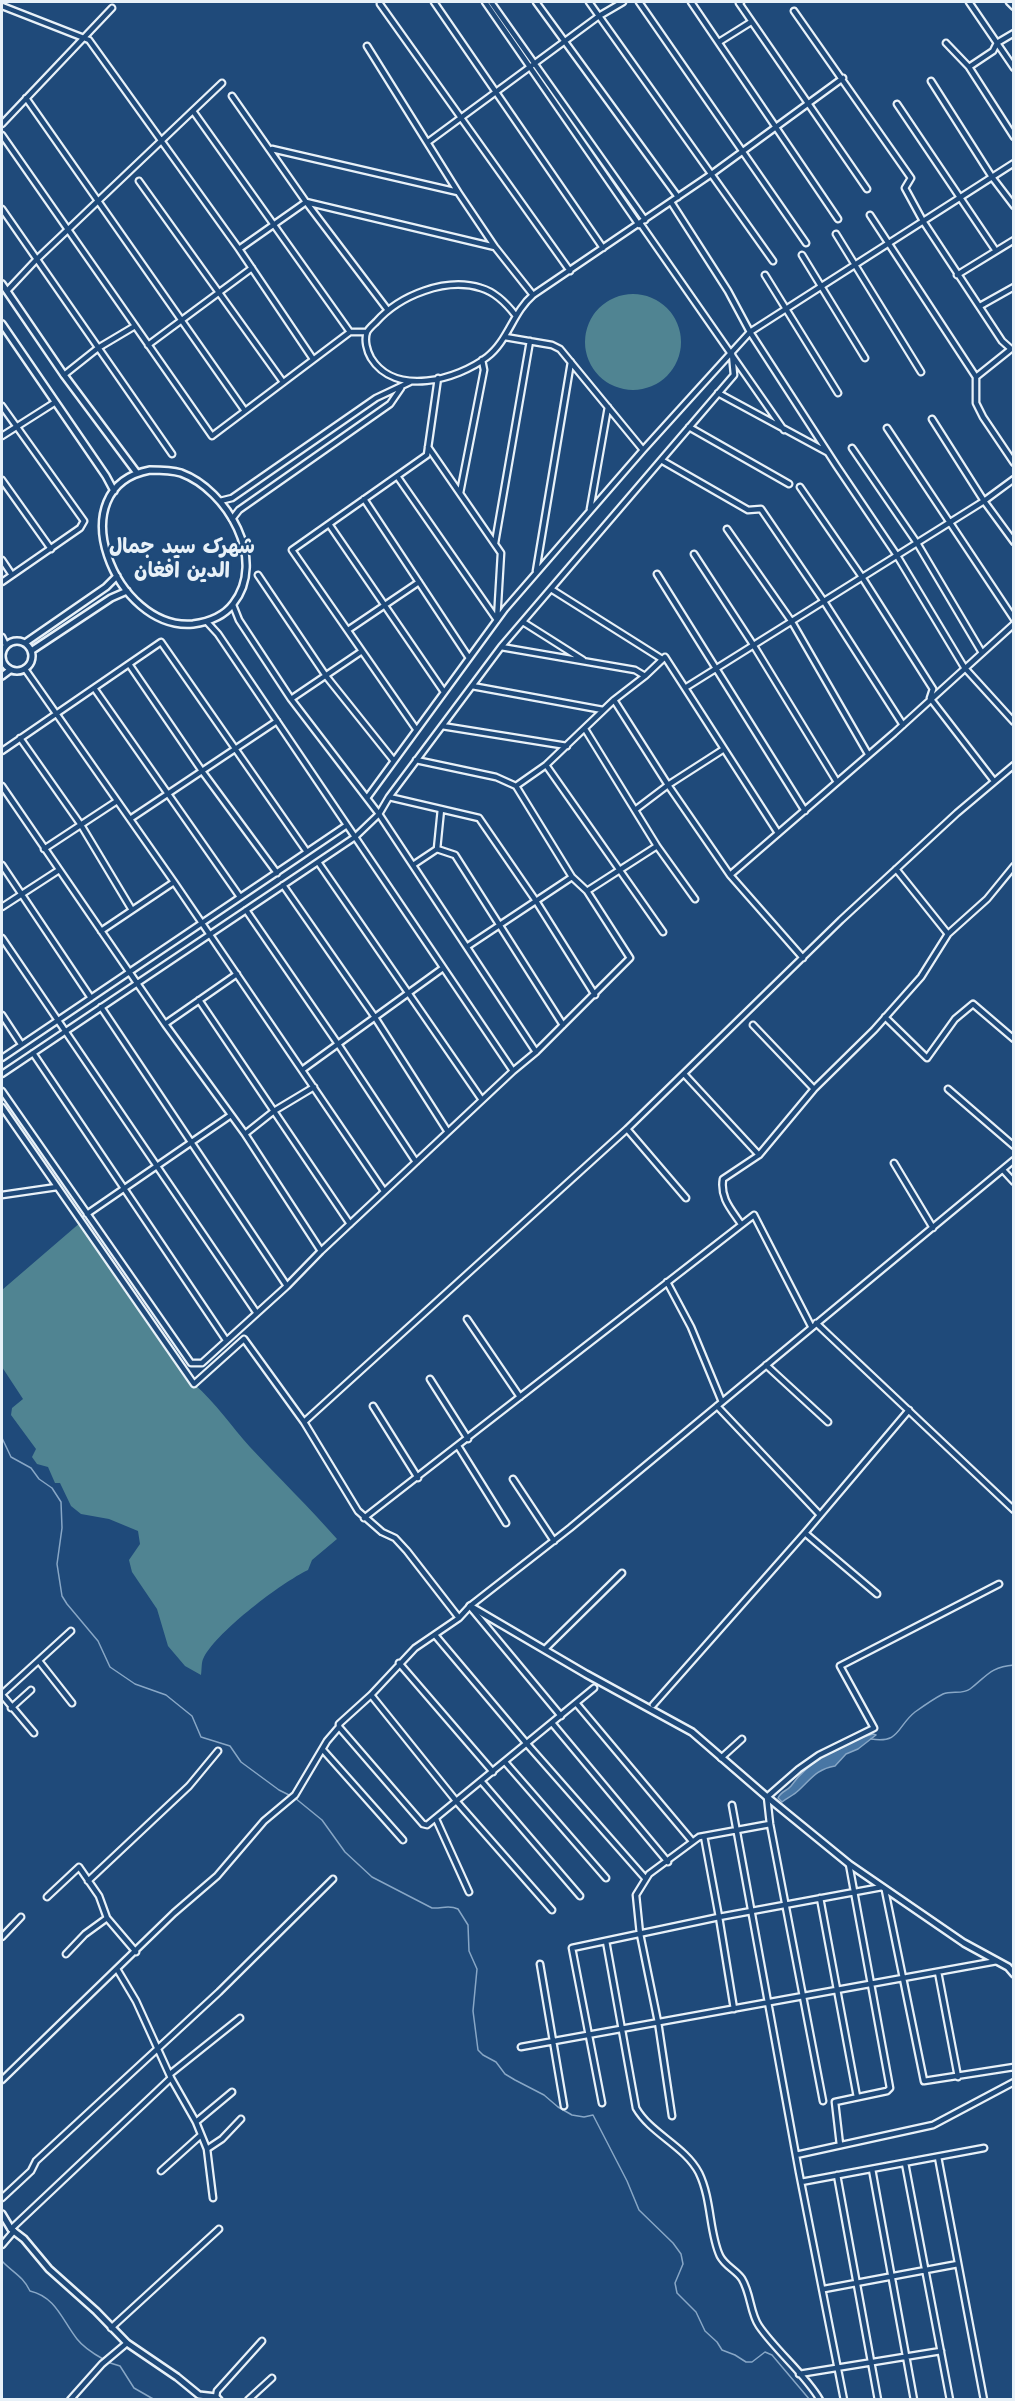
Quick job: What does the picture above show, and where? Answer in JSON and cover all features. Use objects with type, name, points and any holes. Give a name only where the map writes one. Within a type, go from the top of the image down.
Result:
[{"type":"street","points":[[434,2],[603,248]]},
{"type":"street","points":[[485,2],[533,66]]},
{"type":"street","points":[[491,2],[784,430]]},
{"type":"street","points":[[536,2],[567,41],[678,197]]},
{"type":"street","points":[[589,2],[713,173],[773,261]]},
{"type":"street","points":[[428,142],[599,16],[623,2]]},
{"type":"street","points":[[639,2],[807,243]]},
{"type":"street","points":[[691,2],[838,219]]},
{"type":"street","points":[[741,2],[739,3],[751,22],[867,189]]},
{"type":"street","points":[[969,2],[1014,69]]},
{"type":"street","points":[[1009,2],[1014,8]]},
{"type":"street","points":[[380,4],[570,272]]},
{"type":"street","points":[[2,6],[89,40],[239,249],[313,359]]},
{"type":"street","points":[[2,124],[112,8]]},
{"type":"street","points":[[794,11],[911,178],[906,188],[923,221],[1002,341],[1011,350],[976,377]]},
{"type":"street","points":[[718,42],[751,22]]},
{"type":"street","points":[[969,67],[993,51],[997,43],[1014,33]]},
{"type":"street","points":[[946,43],[969,67],[1014,137]]},
{"type":"street","points":[[367,46],[458,192],[495,247],[533,295]]},
{"type":"street","points":[[219,501],[232,498],[376,398],[410,382],[438,378],[471,367],[488,356],[505,337],[516,315],[533,295],[713,173],[843,78]]},
{"type":"street","points":[[932,81],[992,177],[1014,206]]},
{"type":"street","points":[[7,291],[36,260],[222,83]]},
{"type":"street","points":[[232,96],[272,149],[306,202],[387,309]]},
{"type":"street","points":[[26,98],[245,411]]},
{"type":"street","points":[[897,105],[996,251]]},
{"type":"street","points":[[193,111],[272,226],[350,332]]},
{"type":"street","points":[[2,135],[212,436],[350,332],[368,332]]},
{"type":"street","points":[[272,149],[458,192]]},
{"type":"street","points":[[367,798],[497,621],[643,450],[750,332],[787,311],[821,286],[1014,163]]},
{"type":"street","points":[[139,181],[283,382]]},
{"type":"street","points":[[239,249],[306,202],[495,247]]},
{"type":"street","points":[[671,202],[728,291],[750,332],[896,554],[964,667],[1014,722]]},
{"type":"street","points":[[2,209],[172,454]]},
{"type":"street","points":[[870,214],[976,377],[976,403],[1014,463]]},
{"type":"street","points":[[836,234],[921,372]]},
{"type":"street","points":[[957,275],[1014,240]]},
{"type":"street","points":[[802,255],[865,358]]},
{"type":"street","points":[[148,345],[252,268]]},
{"type":"street","points":[[765,275],[838,393]]},
{"type":"street","points":[[2,284],[64,375],[137,473]]},
{"type":"street","points":[[410,382],[381,370],[368,353],[366,342],[368,332],[387,309],[430,289],[468,286],[489,291],[509,306],[516,315]]},
{"type":"street","points":[[980,306],[1014,288]]},
{"type":"street","points":[[2,324],[114,491]]},
{"type":"street","points":[[64,375],[98,348],[135,326]]},
{"type":"street","points":[[505,337],[556,346],[643,450]]},
{"type":"street","points":[[495,543],[530,341]]},
{"type":"street","points":[[2,1074],[355,837],[379,814],[416,760],[501,647],[734,375],[732,354]]},
{"type":"street","points":[[460,493],[484,370],[482,360]]},
{"type":"street","points":[[536,574],[571,362]]},
{"type":"street","points":[[416,729],[292,550],[427,454],[438,378]]},
{"type":"street","points":[[232,519],[239,510],[390,404],[401,388]]},
{"type":"street","points":[[718,393],[829,454]]},
{"type":"street","points":[[2,436],[54,403]]},
{"type":"street","points":[[2,406],[84,521],[80,528],[2,582]]},
{"type":"street","points":[[590,512],[608,407]]},
{"type":"street","points":[[932,418],[984,501],[1014,542]]},
{"type":"street","points":[[689,427],[789,484]]},
{"type":"street","points":[[887,428],[1014,619]]},
{"type":"street","points":[[428,447],[501,553],[497,621]]},
{"type":"street","points":[[852,448],[917,543],[981,651]]},
{"type":"street","points":[[661,460],[748,510],[761,509],[824,600],[903,724]]},
{"type":"street","points":[[150,470],[180,472],[204,486],[232,519],[242,541],[246,560],[244,580],[233,605],[207,622],[172,624],[159,619],[142,607],[117,576],[103,543],[101,526],[114,491],[137,473],[150,470]]},
{"type":"street","points":[[397,476],[497,621]]},
{"type":"street","points":[[685,688],[984,501],[1014,479]]},
{"type":"street","points":[[2,480],[51,549]]},
{"type":"street","points":[[800,486],[862,577],[933,689],[930,698]]},
{"type":"street","points":[[364,499],[469,658]]},
{"type":"street","points":[[329,524],[444,692]]},
{"type":"street","points":[[727,529],[792,622],[868,754]]},
{"type":"street","points":[[694,554],[754,646],[837,782]]},
{"type":"street","points":[[2,560],[12,575]]},
{"type":"street","points":[[657,573],[805,811]]},
{"type":"street","points":[[258,575],[326,676],[394,761]]},
{"type":"street","points":[[24,643],[106,587],[117,576]]},
{"type":"street","points":[[348,630],[419,582]]},
{"type":"street","points":[[551,589],[663,659],[664,657],[778,833]]},
{"type":"street","points":[[31,651],[111,598],[127,591]]},
{"type":"street","points":[[233,605],[239,620],[291,699],[379,814],[536,1052]]},
{"type":"street","points":[[207,622],[218,633],[513,1071]]},
{"type":"street","points":[[523,622],[585,661]]},
{"type":"street","points":[[730,874],[805,811],[981,651],[1014,624]]},
{"type":"street","points":[[2,638],[6,645]]},
{"type":"street","points":[[15,641],[24,643],[31,651],[31,661],[25,669],[10,670],[2,660],[6,645],[15,641]]},
{"type":"street","points":[[2,751],[161,642],[237,747],[307,852]]},
{"type":"street","points":[[501,647],[635,670],[645,676]]},
{"type":"street","points":[[291,699],[362,651]]},
{"type":"street","points":[[516,786],[546,765],[614,700],[663,659]]},
{"type":"street","points":[[129,664],[202,771],[277,873]]},
{"type":"street","points":[[25,669],[210,934],[384,1191]]},
{"type":"street","points":[[2,676],[10,670]]},
{"type":"street","points":[[472,686],[603,710]]},
{"type":"street","points":[[94,688],[240,897]]},
{"type":"street","points":[[930,698],[994,782]]},
{"type":"street","points":[[614,700],[730,874],[803,958]]},
{"type":"street","points":[[130,819],[277,721]]},
{"type":"street","points":[[442,726],[567,746]]},
{"type":"street","points":[[585,729],[657,846],[695,899]]},
{"type":"street","points":[[20,738],[81,825],[132,910]]},
{"type":"street","points":[[634,810],[668,784],[724,749]]},
{"type":"street","points":[[2,1091],[191,1363],[202,1363],[287,1286],[448,1131],[536,1052],[630,958],[587,891],[572,877],[516,786],[496,777],[416,760]]},
{"type":"street","points":[[546,765],[663,932]]},
{"type":"street","points":[[304,1422],[627,1129],[896,869],[1014,765]]},
{"type":"street","points":[[2,786],[165,1024],[245,1134],[321,1251]]},
{"type":"street","points":[[389,797],[479,818],[536,901],[595,995]]},
{"type":"street","points":[[44,849],[117,801]]},
{"type":"street","points":[[437,849],[441,809]]},
{"type":"street","points":[[2,1058],[347,825]]},
{"type":"street","points":[[587,891],[657,846]]},
{"type":"street","points":[[412,865],[437,849]]},
{"type":"street","points":[[437,849],[455,855],[501,924],[563,1025]]},
{"type":"street","points":[[318,862],[482,1100]]},
{"type":"street","points":[[2,865],[91,998]]},
{"type":"street","points":[[741,1224],[721,1191],[723,1179],[759,1155],[813,1089],[885,1017],[921,977],[948,934],[987,899],[1014,866]]},
{"type":"street","points":[[896,869],[948,934]]},
{"type":"street","points":[[2,907],[59,870]]},
{"type":"street","points":[[468,946],[572,877]]},
{"type":"street","points":[[101,931],[174,882]]},
{"type":"street","points":[[283,885],[374,1016],[448,1131]]},
{"type":"street","points":[[246,910],[416,1162]]},
{"type":"street","points":[[2,938],[256,1312]]},
{"type":"street","points":[[302,1070],[443,968]]},
{"type":"street","points":[[165,1024],[237,974]]},
{"type":"street","points":[[199,1000],[350,1224]]},
{"type":"street","points":[[885,1017],[927,1058],[955,1019],[973,1004],[1014,1039]]},
{"type":"street","points":[[101,1007],[287,1286]]},
{"type":"street","points":[[2,1015],[21,1044]]},
{"type":"street","points":[[753,1025],[813,1089]]},
{"type":"street","points":[[33,1053],[226,1340]]},
{"type":"street","points":[[685,1075],[759,1155]]},
{"type":"street","points":[[245,1134],[274,1111],[314,1087]]},
{"type":"street","points":[[948,1089],[1014,1146]]},
{"type":"street","points":[[2,1107],[194,1384],[244,1339],[304,1422],[364,1518],[395,1538],[428,1575],[459,1618]]},
{"type":"street","points":[[87,1214],[231,1115]]},
{"type":"street","points":[[627,1129],[686,1198]]},
{"type":"street","points":[[2,2080],[174,1913],[217,1876],[264,1821],[295,1795],[339,1724],[371,1695],[415,1648],[459,1618],[470,1606],[554,1541],[813,1324],[1014,1160]]},
{"type":"street","points":[[894,1163],[933,1228]]},
{"type":"street","points":[[1003,1170],[1014,1182]]},
{"type":"street","points":[[2,1196],[57,1188]]},
{"type":"street","points":[[364,1518],[754,1215],[813,1324],[909,1410],[1014,1510]]},
{"type":"street","points":[[667,1282],[691,1327],[719,1404],[820,1515]]},
{"type":"street","points":[[467,1319],[520,1397]]},
{"type":"street","points":[[766,1365],[828,1422]]},
{"type":"street","points":[[430,1379],[468,1438]]},
{"type":"street","points":[[373,1406],[418,1478]]},
{"type":"street","points":[[653,1705],[805,1533],[909,1410]]},
{"type":"street","points":[[458,1446],[506,1523]]},
{"type":"street","points":[[513,1479],[554,1541]]},
{"type":"street","points":[[805,1533],[876,1594]]},
{"type":"street","points":[[545,1649],[622,1573]]},
{"type":"street","points":[[767,1797],[819,1755],[874,1728],[840,1666],[999,1584]]},
{"type":"street","points":[[470,1606],[586,1674],[692,1731],[767,1797],[849,1864],[964,1943],[997,1961],[1014,1974]]},
{"type":"street","points":[[470,1606],[561,1716]]},
{"type":"street","points":[[34,1733],[11,1708],[2,1694],[71,1631]]},
{"type":"street","points":[[435,1635],[645,1878]]},
{"type":"street","points":[[39,1661],[72,1703]]},
{"type":"street","points":[[399,1663],[493,1772]]},
{"type":"street","points":[[339,1726],[423,1824],[427,1825],[458,1802],[594,1688]]},
{"type":"street","points":[[11,1708],[31,1690]]},
{"type":"street","points":[[371,1695],[458,1802],[552,1910]]},
{"type":"street","points":[[576,1703],[692,1840]]},
{"type":"street","points":[[552,1723],[668,1862]]},
{"type":"street","points":[[721,1758],[742,1739]]},
{"type":"street","points":[[323,1750],[403,1840]]},
{"type":"street","points":[[88,1881],[189,1786],[219,1751]]},
{"type":"street","points":[[505,1762],[606,1878]]},
{"type":"street","points":[[482,1782],[580,1896]]},
{"type":"street","points":[[767,1797],[770,1824],[823,2101]]},
{"type":"street","points":[[732,1805],[801,2182],[824,2289],[844,2400]]},
{"type":"street","points":[[436,1819],[469,1892]]},
{"type":"street","points":[[672,2116],[658,2022],[640,1934],[636,1894],[645,1878],[668,1862],[692,1840],[770,1824]]},
{"type":"street","points":[[704,1836],[734,2008]]},
{"type":"street","points":[[840,2145],[835,2102],[887,2091],[890,2088],[849,1864]]},
{"type":"street","points":[[47,1897],[79,1867],[99,1896],[107,1918],[136,1952]]},
{"type":"street","points":[[2,2198],[31,2171],[36,2161],[159,2048],[333,1879]]},
{"type":"street","points":[[602,2103],[572,1948],[752,1910],[884,1888]]},
{"type":"street","points":[[884,1888],[924,2081],[1014,2067]]},
{"type":"street","points":[[820,1898],[857,2097]]},
{"type":"street","points":[[2,1936],[21,1917]]},
{"type":"street","points":[[66,1954],[86,1934],[107,1918]]},
{"type":"street","points":[[606,1941],[636,2108],[641,2116],[686,2155],[698,2172],[708,2198],[720,2257],[741,2278],[748,2291],[757,2324],[820,2400]]},
{"type":"street","points":[[521,2047],[997,1961]]},
{"type":"street","points":[[540,1964],[564,2106]]},
{"type":"street","points":[[117,1969],[136,2001],[171,2076],[196,2122],[207,2149],[213,2198]]},
{"type":"street","points":[[938,1972],[958,2077]]},
{"type":"street","points":[[2,2245],[13,2230],[171,2076],[240,2018]]},
{"type":"street","points":[[796,2155],[933,2125],[1014,2082]]},
{"type":"street","points":[[196,2122],[232,2091]]},
{"type":"street","points":[[207,2149],[222,2139],[241,2119]]},
{"type":"street","points":[[161,2171],[201,2135]]},
{"type":"street","points":[[801,2182],[984,2148]]},
{"type":"street","points":[[938,2157],[984,2400]]},
{"type":"street","points":[[905,2163],[950,2400]]},
{"type":"street","points":[[872,2169],[914,2400]]},
{"type":"street","points":[[837,2175],[878,2400]]},
{"type":"street","points":[[2,2214],[13,2230],[49,2268],[111,2328],[127,2343],[177,2377],[197,2398],[217,2398],[218,2391],[262,2341]]},
{"type":"street","points":[[111,2328],[219,2229]]},
{"type":"street","points":[[824,2289],[957,2264]]},
{"type":"street","points":[[70,2400],[102,2364],[127,2343]]},
{"type":"street","points":[[799,2374],[941,2352]]},
{"type":"street","points":[[248,2400],[272,2378]]},
{"type":"green space","points":[[624,294],[642,294],[660,302],[673,315],[681,333],[678,361],[660,382],[642,390],[624,390],[606,382],[593,369],[585,351],[585,333],[593,315],[606,302]]},
{"type":"green space","points":[[81,1222],[194,1384],[337,1539],[312,1560],[308,1570],[267,1596],[223,1634],[204,1657],[201,1675],[185,1666],[168,1646],[157,1609],[132,1572],[129,1560],[140,1544],[138,1531],[109,1519],[81,1514],[71,1506],[60,1483],[55,1483],[48,1467],[37,1464],[32,1457],[36,1449],[11,1415],[12,1408],[23,1399],[2,1367],[2,1290]]},
{"type":"water","points":[[873,1734],[876,1735],[858,1749],[846,1754],[835,1766],[819,1772],[793,1795],[782,1802],[778,1798],[817,1760],[839,1747]]},
{"type":"waterway","points":[[2,1438],[11,1457],[31,1468],[39,1479],[52,1488],[61,1502],[62,1528],[57,1564],[62,1596],[98,1641],[110,1667],[135,1684],[166,1695],[192,1716],[201,1737],[230,1746],[241,1762],[291,1796]]},
{"type":"waterway","points":[[871,1739],[888,1739],[897,1733],[909,1717],[936,1698],[946,1693],[967,1691],[994,1670],[1014,1665]]},
{"type":"waterway","points":[[295,1798],[322,1820],[345,1852],[372,1877],[432,1908],[458,1909],[468,1925],[469,1951],[477,1969],[473,2011],[478,2050],[496,2062],[505,2074],[544,2095],[572,2115],[584,2117],[593,2115],[627,2181],[639,2210],[673,2243],[681,2254],[683,2264],[675,2283],[677,2293],[696,2312],[705,2331],[722,2350],[746,2362],[752,2362],[765,2352],[772,2355],[810,2400]]},
{"type":"waterway","points":[[2,2261],[21,2278],[30,2291],[46,2298],[58,2310],[80,2342],[103,2359]]},
{"type":"waterway","points":[[107,2362],[120,2366],[134,2388],[155,2400]]},
{"type":"district","name":"شهرک سید جمال الدین افغان","points":[[182,560]]}]
